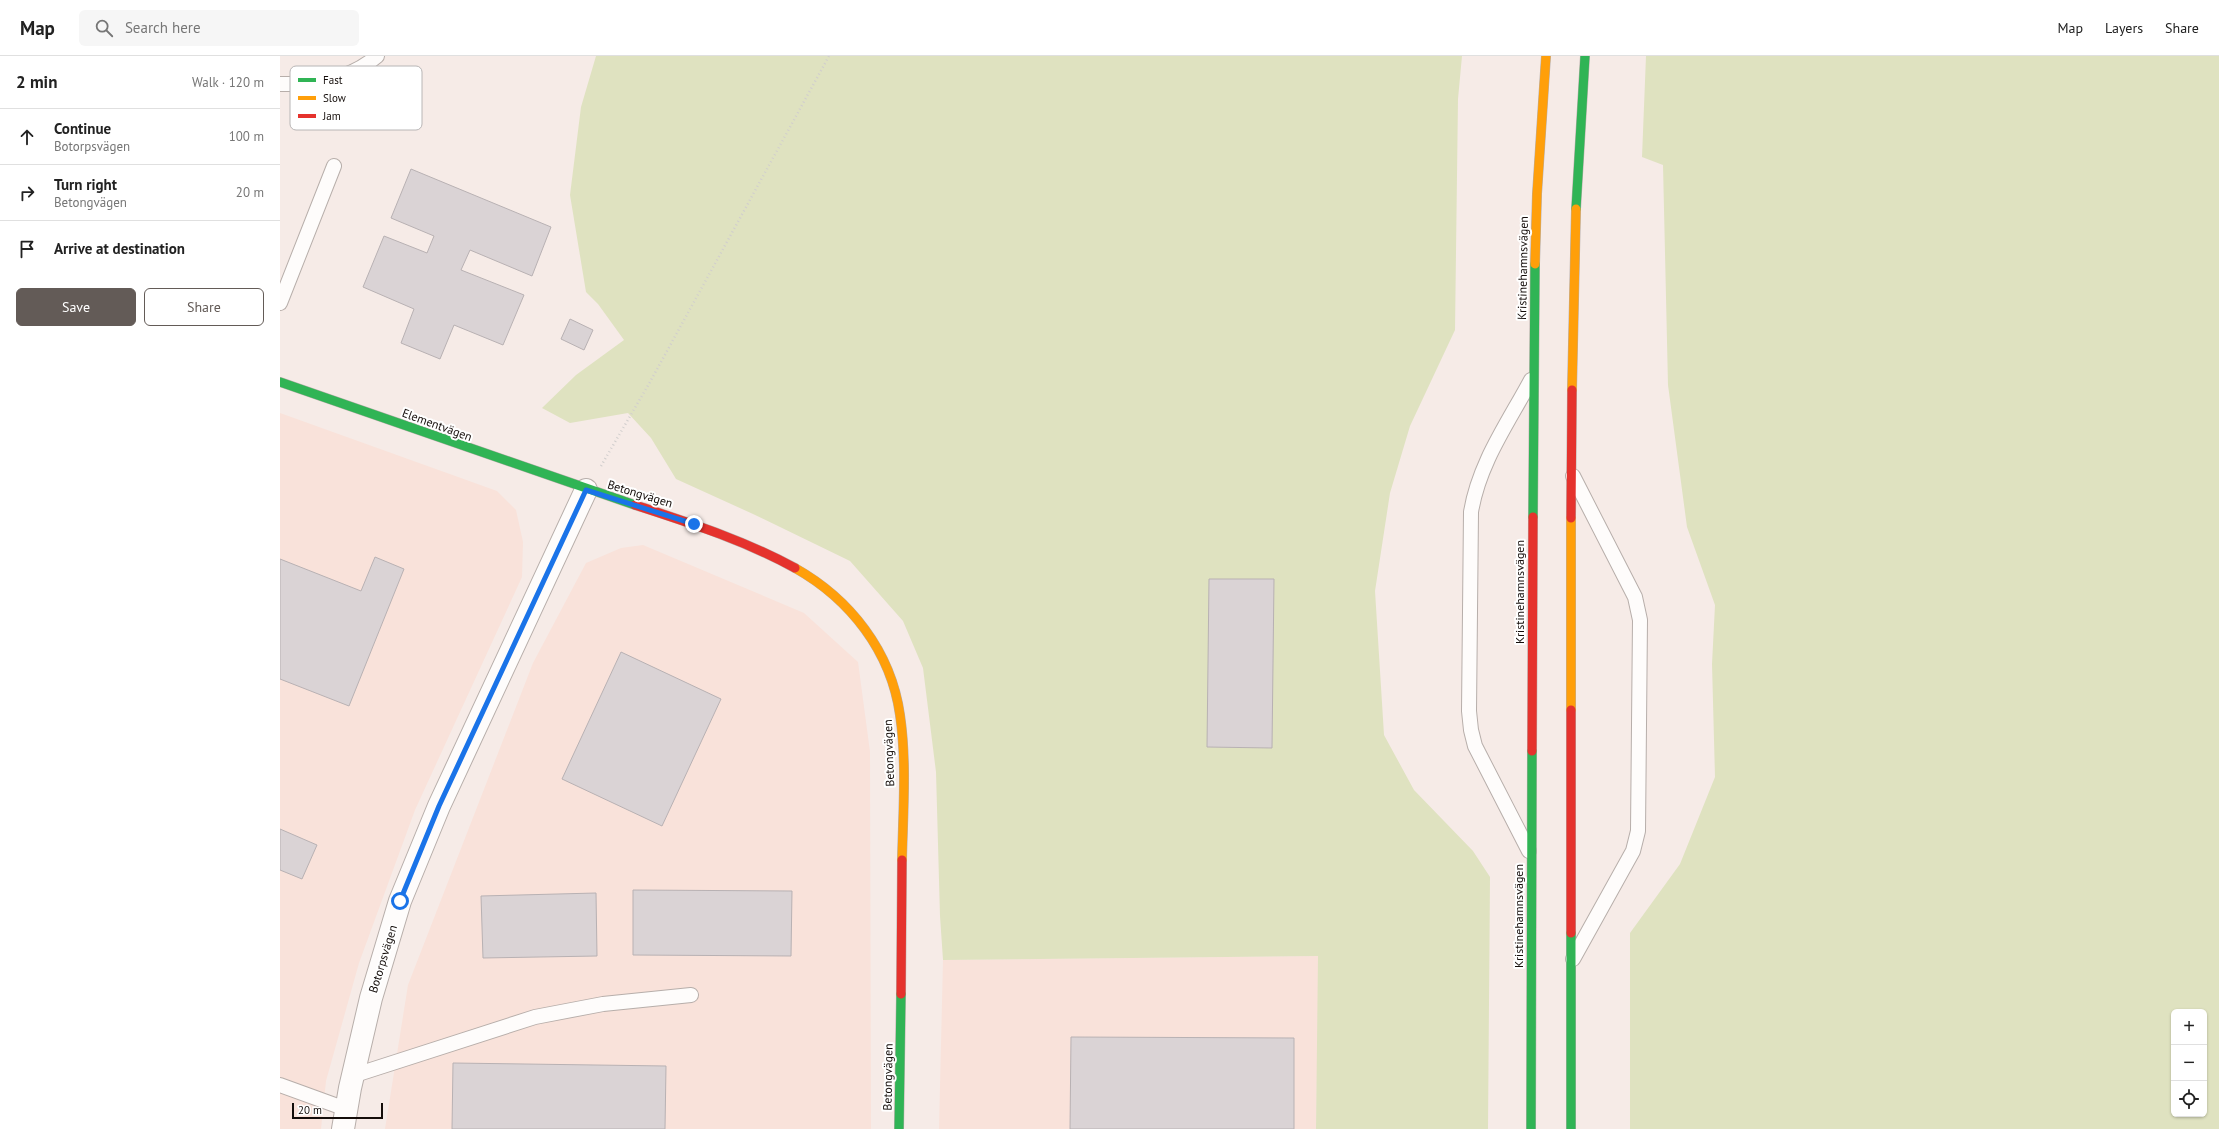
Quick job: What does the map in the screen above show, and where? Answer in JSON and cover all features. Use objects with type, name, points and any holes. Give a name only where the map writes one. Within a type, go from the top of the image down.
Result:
[{"type":"main road","name":"Kristinehamnsvägen","points":[[1531,1129],[1530,854],[1533,378],[1537,187],[1546,56]]},
{"type":"main road","points":[[1571,1129],[1571,471],[1574,281],[1580,119],[1585,56]]},
{"type":"main road","name":"Elementvägen","points":[[280,382],[586,490]]},
{"type":"main road","name":"Betongvägen","points":[[586,490],[694,524],[788,563],[833,594],[861,624],[888,671],[900,715],[903,769],[899,1129]]},
{"type":"street","name":"Botorpsvägen","points":[[344,1119],[352,1076],[371,998],[403,894],[439,806],[586,490]]},
{"type":"lane","points":[[362,66],[377,56]]},
{"type":"lane","points":[[280,84],[290,84]]},
{"type":"lane","points":[[280,303],[334,166]]},
{"type":"lane","points":[[1530,854],[1475,746],[1468,711],[1471,512],[1474,490],[1482,469],[1533,378]]},
{"type":"lane","points":[[1571,471],[1635,597],[1640,620],[1641,678],[1638,830],[1633,852],[1571,963]]},
{"type":"lane","points":[[352,1076],[535,1017],[602,1004],[691,995]]},
{"type":"lane","points":[[280,1085],[344,1119]]},
{"type":"path","points":[[586,490],[650,382],[829,56]]},
{"type":"shaded area","points":[[280,413],[497,491],[516,510],[523,542],[522,577],[415,810],[359,963],[326,1081],[321,1129],[280,1129]]},
{"type":"shaded area","points":[[643,545],[804,613],[858,662],[870,752],[871,1129],[385,1129],[408,985],[533,663],[586,563],[621,548]]},
{"type":"shaded area","points":[[1319,956],[1316,1129],[939,1129],[943,960]]},
{"type":"green space","points":[[596,56],[1462,56],[1458,99],[1455,330],[1410,426],[1390,493],[1375,591],[1384,735],[1414,790],[1473,851],[1490,877],[1488,1129],[1316,1129],[1318,956],[943,960],[940,916],[936,772],[923,668],[903,621],[850,561],[676,479],[651,438],[628,413],[570,423],[542,408],[576,375],[624,340],[598,304],[586,292],[570,195],[581,107]]},
{"type":"green space","points":[[1646,56],[2219,56],[2219,1129],[1630,1129],[1630,933],[1680,864],[1715,777],[1712,664],[1715,605],[1687,527],[1668,385],[1663,165],[1642,157]]},
{"type":"building","points":[[411,169],[551,227],[532,276],[470,250],[461,270],[524,295],[503,345],[454,325],[440,359],[401,343],[414,309],[363,287],[384,236],[427,253],[434,236],[391,218]]},
{"type":"building","points":[[570,319],[593,330],[584,350],[561,339]]},
{"type":"building","points":[[375,557],[404,569],[349,706],[280,679],[280,559],[361,591]]},
{"type":"building","points":[[1209,579],[1274,579],[1272,748],[1207,747]]},
{"type":"building","points":[[621,652],[721,699],[662,826],[562,779]]},
{"type":"building","points":[[280,829],[317,845],[302,879],[280,870]]},
{"type":"building","points":[[633,890],[792,891],[791,956],[633,955]]},
{"type":"building","points":[[596,893],[597,956],[483,958],[481,896]]},
{"type":"building","points":[[1071,1037],[1294,1038],[1294,1129],[1070,1129]]},
{"type":"building","points":[[453,1063],[666,1066],[665,1129],[452,1129]]},
{"type":"traffic: fast","points":[[1576,209],[1585,56]]},
{"type":"traffic: fast","points":[[1533,517],[1535,264]]},
{"type":"traffic: fast","points":[[280,382],[635,505]]},
{"type":"traffic: fast","points":[[1531,1129],[1532,751]]},
{"type":"traffic: fast","points":[[1571,933],[1571,1129]]},
{"type":"traffic: fast","points":[[899,1129],[901,994]]},
{"type":"traffic: slow","points":[[1535,264],[1537,194],[1546,56]]},
{"type":"traffic: slow","points":[[1572,390],[1576,209]]},
{"type":"traffic: slow","points":[[1571,518],[1571,710]]},
{"type":"traffic: slow","points":[[795,568],[833,595],[850,611],[865,629],[888,669],[895,692],[902,733],[904,788],[902,860]]},
{"type":"traffic: jam","points":[[1571,518],[1572,390]]},
{"type":"traffic: jam","points":[[635,505],[696,525],[756,549],[795,568]]},
{"type":"traffic: jam","points":[[1532,751],[1533,517]]},
{"type":"traffic: jam","points":[[1571,710],[1571,933]]},
{"type":"traffic: jam","points":[[901,994],[902,860]]},
{"type":"route","points":[[400,901],[439,806],[586,490],[694,524]]}]
